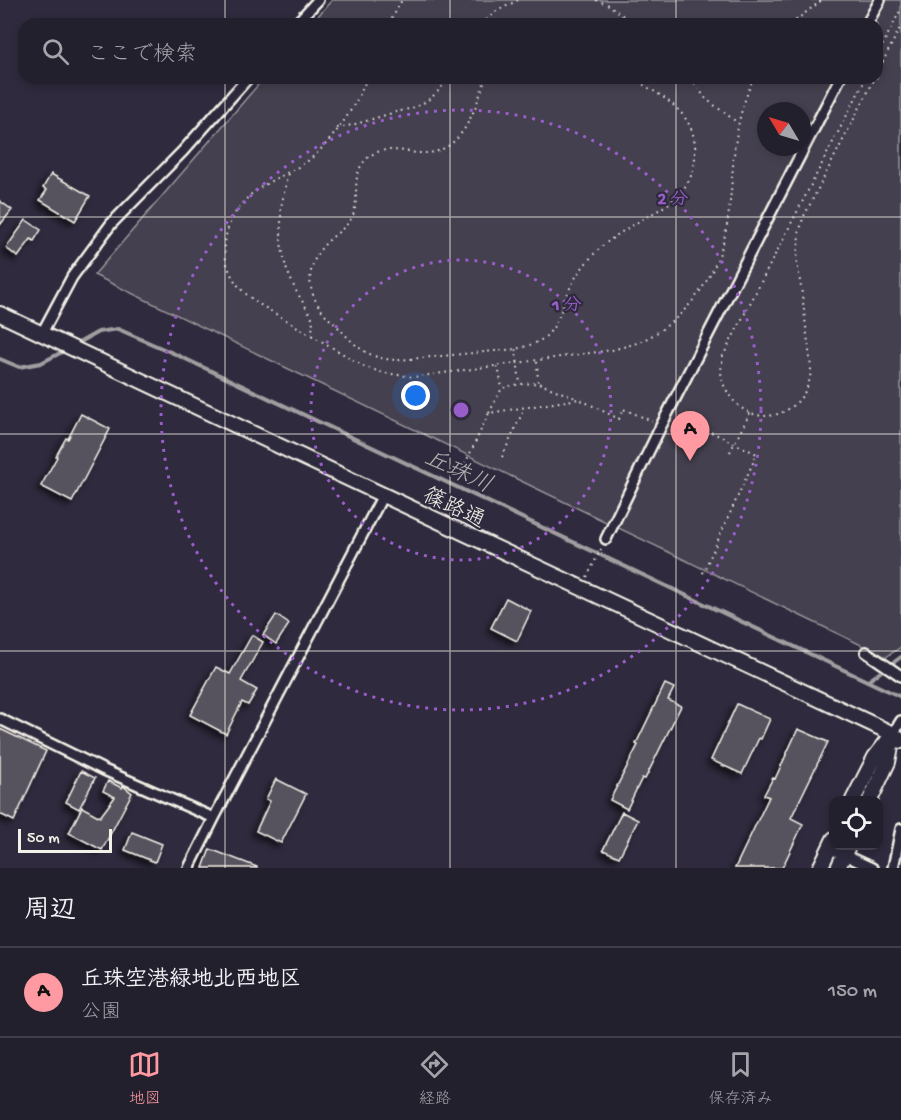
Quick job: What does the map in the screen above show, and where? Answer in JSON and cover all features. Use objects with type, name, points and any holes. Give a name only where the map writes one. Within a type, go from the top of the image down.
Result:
[{"type":"street","points":[[302,18],[318,0]]},
{"type":"street","points":[[870,18],[880,0]]},
{"type":"street","points":[[49,336],[72,277],[111,224],[183,151],[243,84]]},
{"type":"street","points":[[606,539],[661,426],[837,84]]},
{"type":"street","name":"篠路通","points":[[0,314],[898,737]]},
{"type":"street","points":[[189,868],[383,495]]},
{"type":"street","points":[[866,652],[899,675]]},
{"type":"street","points":[[0,719],[104,770],[214,818]]},
{"type":"street","points":[[872,796],[898,737],[901,721]]},
{"type":"street","points":[[856,796],[875,757],[898,737]]},
{"type":"street","points":[[893,868],[901,829]]},
{"type":"street","points":[[820,868],[829,848]]},
{"type":"street","points":[[843,856],[872,868]]},
{"type":"path","points":[[392,18],[402,0]]},
{"type":"path","points":[[488,18],[518,0]]},
{"type":"path","points":[[596,0],[609,5],[626,18]]},
{"type":"path","points":[[606,0],[609,5]]},
{"type":"path","points":[[799,18],[822,0]]},
{"type":"path","points":[[883,44],[901,9]]},
{"type":"path","points":[[883,61],[901,26]]},
{"type":"path","points":[[364,84],[347,116],[323,146],[309,159],[260,187],[243,202],[228,226],[224,251],[233,279],[259,304],[365,367],[384,373],[414,377],[612,350],[634,344],[666,326],[688,306],[708,279],[725,236],[739,123],[751,84]]},
{"type":"path","points":[[338,128],[418,106],[431,98],[445,84]]},
{"type":"path","points":[[484,84],[469,123],[453,142],[438,150],[420,154],[385,150],[371,156],[365,162],[356,181],[353,214],[344,227],[322,247],[313,262],[310,270],[312,294],[322,310],[349,340],[369,355],[399,360],[516,349],[531,345],[546,336],[571,286],[593,256],[606,242],[675,198],[689,182],[695,160],[693,132],[685,116],[672,104],[641,84]]},
{"type":"path","points":[[695,84],[706,99],[739,123]]},
{"type":"path","points":[[863,84],[723,356],[722,381],[733,401],[744,411],[771,416],[782,413],[800,400],[807,389],[811,378],[811,367],[797,262],[799,234],[803,218],[871,84]]},
{"type":"path","points":[[288,173],[281,207],[281,243],[286,268],[295,289],[313,319],[312,334]]},
{"type":"path","points":[[516,349],[520,384]]},
{"type":"path","points":[[537,361],[538,383]]},
{"type":"path","points":[[489,413],[502,388],[498,366]]},
{"type":"path","points":[[502,388],[538,383],[579,399]]},
{"type":"path","points":[[502,457],[523,409]]},
{"type":"path","points":[[730,453],[750,413]]},
{"type":"path","points":[[581,588],[606,539]]},
{"type":"shaded area","points":[[332,0],[901,0],[901,647],[886,657],[94,275],[259,84],[883,84],[883,18],[316,18]]},
{"type":"building","points":[[51,174],[90,196],[75,221],[40,200],[47,190],[43,188]]},
{"type":"building","points":[[0,201],[12,210],[0,225]]},
{"type":"building","points":[[26,220],[41,230],[34,241],[31,239],[18,257],[6,248]]},
{"type":"building","points":[[81,414],[110,429],[72,502],[41,486]]},
{"type":"building","points":[[506,598],[531,611],[517,641],[491,628]]},
{"type":"building","points":[[276,615],[289,624],[276,644],[263,635]]},
{"type":"building","points":[[252,635],[263,642],[241,681],[257,690],[248,705],[242,702],[226,734],[190,715],[216,667],[230,674]]},
{"type":"building","points":[[665,684],[674,688],[668,700],[681,706],[645,779],[642,778],[627,809],[610,800]]},
{"type":"building","points":[[737,704],[770,719],[742,774],[711,760]]},
{"type":"building","points":[[0,729],[46,751],[14,821],[0,814]]},
{"type":"building","points":[[798,729],[828,742],[791,818],[803,824],[782,868],[735,868],[769,797],[764,795],[773,778],[775,779]]},
{"type":"building","points":[[81,771],[95,778],[79,809],[66,802]]},
{"type":"building","points":[[276,779],[306,794],[281,843],[256,831],[270,801],[266,799]]},
{"type":"building","points":[[108,781],[122,788],[123,786],[132,793],[102,850],[69,833],[82,807],[100,817],[115,797],[103,791]]},
{"type":"building","points":[[622,812],[638,820],[619,857],[603,850]]},
{"type":"building","points":[[132,832],[162,844],[155,862],[125,850]]},
{"type":"building","points":[[210,849],[257,867],[257,868],[203,868]]},
{"type":"waterway","name":"丘珠川","points":[[75,345],[98,332],[118,329],[901,697]]},
{"type":"waterway","name":"丘珠川","points":[[0,359],[19,367],[41,363],[66,350]]},
{"type":"waterway","points":[[868,681],[901,657]]},
{"type":"place","name":"丘珠空港緑地北西地区","points":[[690,461]]}]
